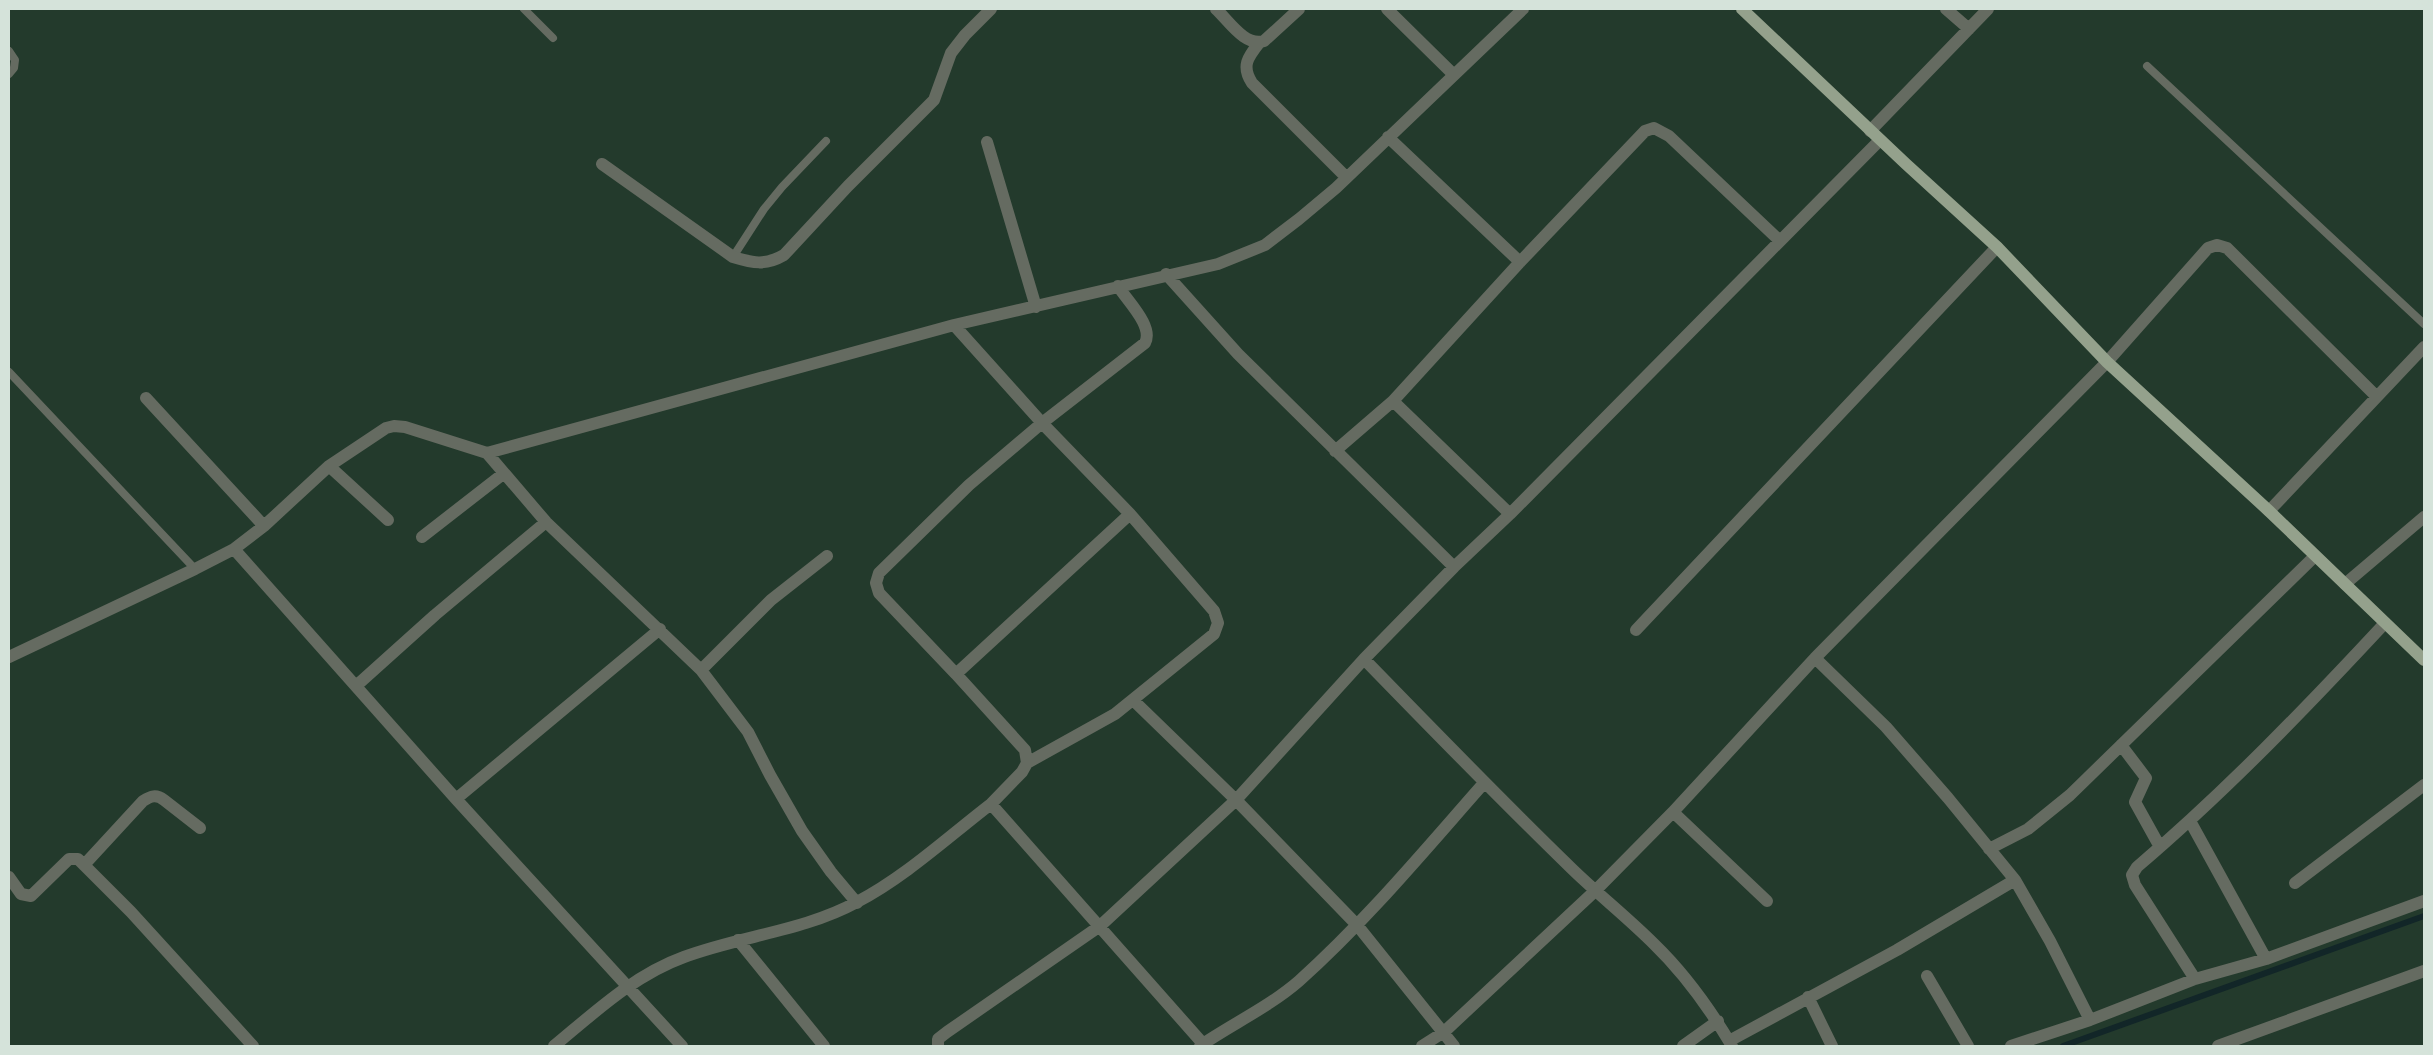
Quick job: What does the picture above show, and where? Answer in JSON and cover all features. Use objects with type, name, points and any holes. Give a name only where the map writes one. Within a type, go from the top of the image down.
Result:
[{"type":"main road","points":[[1742,9],[1880,140],[1997,247],[2106,362],[2269,511],[2314,557],[2424,660]]},
{"type":"street","points":[[602,164],[733,257],[755,264],[771,263],[784,255],[848,186],[934,100],[951,53],[965,35],[991,9]]},
{"type":"street","points":[[1216,9],[1252,43],[1264,41],[1299,9]]},
{"type":"street","points":[[1387,9],[1453,74]]},
{"type":"street","points":[[486,453],[954,325],[1036,307],[1166,274],[1218,264],[1265,245],[1299,219],[1346,178],[1523,9]]},
{"type":"street","points":[[1946,9],[1968,29]]},
{"type":"street","points":[[1870,130],[1988,9]]},
{"type":"street","points":[[1258,43],[1247,58],[1245,67],[1252,83],[1346,178]]},
{"type":"street","points":[[1335,451],[1393,400],[1520,262],[1645,131],[1654,128],[1668,136],[1780,240]]},
{"type":"street","points":[[1388,137],[1520,262]]},
{"type":"street","points":[[938,1046],[938,1040],[946,1032],[1100,926],[1236,800],[1364,659],[1454,566],[1510,514],[1880,140]]},
{"type":"street","points":[[987,142],[1036,307]]},
{"type":"street","points":[[1422,1046],[1444,1032],[1595,891],[1673,812],[1815,658],[2106,362],[2208,248],[2217,245],[2227,248],[2376,396]]},
{"type":"street","points":[[1636,630],[1997,247]]},
{"type":"street","points":[[1166,274],[1238,354],[1454,566]]},
{"type":"street","points":[[1027,763],[1025,750],[879,593],[876,583],[879,573],[969,485],[1042,423],[1145,343],[1148,338],[1145,326],[1118,286]]},
{"type":"street","points":[[554,1046],[628,986],[683,957],[816,918],[857,903],[904,871],[991,804],[1022,772],[1027,763],[1115,714],[1134,701],[1214,634],[1218,623],[1214,612],[1130,514],[1042,423],[954,325]]},
{"type":"street","points":[[2269,511],[2424,347]]},
{"type":"street","points":[[146,398],[264,526]]},
{"type":"street","points":[[1393,400],[1510,514]]},
{"type":"street","points":[[9,657],[234,549],[264,526],[329,466],[378,433],[394,426],[406,427],[486,453],[546,522],[701,670],[748,732],[802,830],[831,872],[857,903]]},
{"type":"street","points":[[329,466],[388,520]]},
{"type":"street","points":[[422,537],[504,474]]},
{"type":"street","points":[[956,674],[1130,514]]},
{"type":"street","points":[[2345,584],[2424,517]]},
{"type":"street","points":[[356,686],[435,615],[546,522]]},
{"type":"street","points":[[234,549],[456,799],[682,1046]]},
{"type":"street","points":[[701,670],[771,600],[827,556]]},
{"type":"street","points":[[1989,849],[2035,824],[2070,795],[2314,557]]},
{"type":"street","points":[[2195,979],[2134,885],[2132,875],[2137,867],[2190,822],[2318,696],[2385,623]]},
{"type":"street","points":[[456,799],[660,629]]},
{"type":"street","points":[[1815,658],[1886,726],[2015,880],[2050,941],[2090,1020]]},
{"type":"street","points":[[1364,659],[1484,783],[1595,891],[1654,944],[1688,982],[1718,1021],[1730,1044],[1808,997],[1897,950],[2015,880]]},
{"type":"street","points":[[1134,701],[1236,800],[1358,925],[1454,1046]]},
{"type":"street","points":[[2121,745],[2146,778],[2134,802],[2160,847]]},
{"type":"street","points":[[991,804],[1203,1045],[1258,1011],[1297,982],[1358,925],[1484,783]]},
{"type":"street","points":[[2295,883],[2424,785]]},
{"type":"street","points":[[84,865],[143,801],[151,796],[160,797],[200,828]]},
{"type":"street","points":[[1673,812],[1767,901]]},
{"type":"street","points":[[2190,822],[2266,959]]},
{"type":"street","points":[[9,877],[21,894],[31,896],[69,859],[75,858],[131,912],[253,1046]]},
{"type":"street","points":[[2011,1046],[2090,1020],[2195,979],[2266,959],[2424,902]]},
{"type":"street","points":[[738,940],[824,1046]]},
{"type":"street","points":[[2218,1046],[2424,971]]},
{"type":"street","points":[[1927,976],[1968,1046]]},
{"type":"street","points":[[1808,997],[1832,1046]]},
{"type":"street","points":[[1683,1046],[1718,1021]]},
{"type":"lane","points":[[524,9],[553,38]]},
{"type":"lane","points":[[9,51],[15,60],[14,68],[9,74]]},
{"type":"lane","points":[[2147,66],[2424,324]]},
{"type":"lane","points":[[733,257],[770,202],[826,141]]},
{"type":"lane","points":[[9,372],[195,569]]},
{"type":"waterway","points":[[2063,1046],[2424,916]]}]
